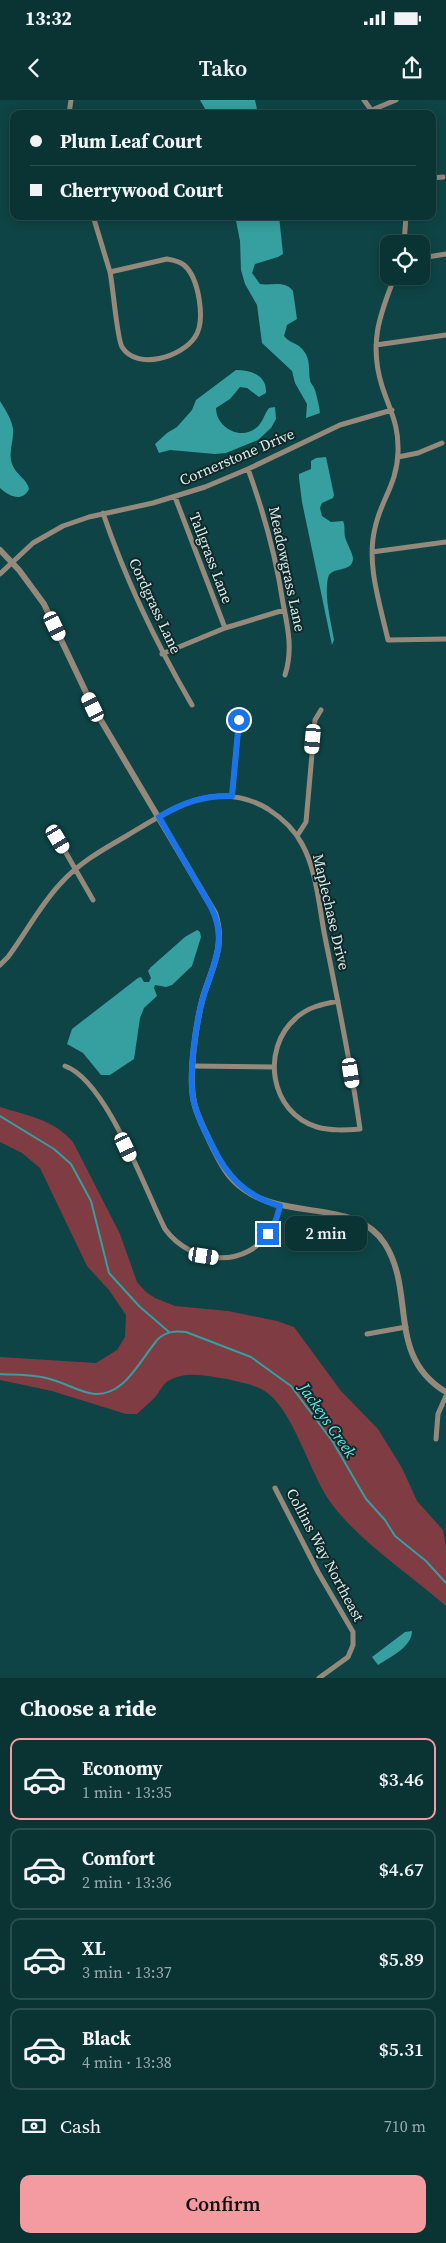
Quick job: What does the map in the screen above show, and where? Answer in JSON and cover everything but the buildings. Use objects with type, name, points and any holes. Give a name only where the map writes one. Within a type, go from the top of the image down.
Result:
[{"type":"street","points":[[377,110],[396,100]]},
{"type":"street","points":[[436,177],[442,176]]},
{"type":"street","points":[[94,220],[110,272],[120,342],[129,354],[140,359],[160,358],[182,350],[192,342],[199,327],[200,307],[195,284],[186,267],[178,261],[167,259],[110,272]]},
{"type":"street","points":[[405,235],[406,220]]},
{"type":"street","points":[[430,257],[446,254]]},
{"type":"street","points":[[391,285],[380,314],[376,345],[380,377],[397,428],[398,457],[394,482],[375,526],[372,552],[373,569],[388,640],[446,639]]},
{"type":"street","points":[[376,345],[446,334]]},
{"type":"street","name":"Cornerstone Drive","points":[[0,574],[33,544],[53,531],[75,521],[175,497],[248,470],[340,425],[392,410]]},
{"type":"street","points":[[398,457],[418,453],[442,443]]},
{"type":"street","name":"Meadowgrass Lane","points":[[248,470],[271,540],[284,610],[291,650],[285,675]]},
{"type":"street","name":"Tallgrass Lane","points":[[175,497],[225,628]]},
{"type":"street","name":"Cordgrass Lane","points":[[103,514],[126,576],[162,654],[192,705]]},
{"type":"street","points":[[372,552],[446,542]]},
{"type":"street","points":[[0,550],[12,562],[44,604],[93,707],[211,907],[219,928],[218,953],[201,1007],[193,1066],[192,1084],[196,1110],[226,1170],[238,1185],[256,1198],[280,1206],[345,1216],[364,1224],[376,1233],[386,1246],[393,1261],[410,1348],[418,1367],[430,1382],[446,1394],[438,1414],[436,1439]]},
{"type":"street","points":[[162,654],[225,628],[284,610]]},
{"type":"street","points":[[297,836],[306,822],[315,720],[321,710]]},
{"type":"street","points":[[232,796],[239,720]]},
{"type":"street","name":"Maplechase Drive","points":[[0,965],[8,957],[48,898],[76,869],[159,817],[194,800],[214,796],[232,796],[253,802],[267,809],[284,822],[297,836],[310,864],[338,1001],[360,1129],[327,1129],[317,1127],[302,1120],[289,1108],[280,1095],[273,1067]]},
{"type":"street","points":[[58,839],[93,900]]},
{"type":"street","points":[[193,1066],[273,1067],[278,1043],[290,1022],[314,1007],[338,1001]]},
{"type":"street","points":[[66,1066],[80,1075],[106,1108],[165,1229],[186,1250],[214,1258],[242,1254],[257,1245],[268,1234],[276,1220],[280,1206]]},
{"type":"street","points":[[367,1334],[406,1327]]},
{"type":"street","name":"Collins Way Northeast","points":[[275,1488],[318,1572],[353,1632],[352,1645],[348,1657],[319,1678]]},
{"type":"shaded area","points":[[0,1107],[48,1123],[65,1134],[73,1142],[120,1234],[137,1282],[146,1292],[175,1306],[228,1311],[277,1321],[294,1327],[341,1391],[378,1429],[402,1468],[417,1501],[443,1530],[446,1547],[446,1606],[370,1544],[331,1503],[315,1475],[292,1425],[274,1399],[263,1390],[227,1379],[205,1375],[182,1376],[166,1382],[154,1398],[137,1414],[126,1414],[52,1391],[0,1380],[0,1357],[96,1363],[117,1350],[125,1337],[126,1315],[109,1290],[87,1266],[40,1168],[22,1153],[0,1142]]},
{"type":"water","points":[[200,100],[255,100],[257,110],[206,110]]},
{"type":"water","points":[[236,220],[279,220],[283,254],[255,264],[252,273],[260,284],[282,284],[293,291],[297,319],[287,325],[284,336],[306,353],[310,381],[315,390],[320,413],[306,418],[307,404],[295,383],[292,371],[262,343],[257,305],[245,284],[241,270],[240,241]]},
{"type":"water","points":[[236,370],[247,371],[261,378],[266,387],[266,393],[259,397],[247,388],[240,387],[230,399],[216,408],[220,421],[230,430],[243,433],[250,432],[260,424],[269,408],[275,407],[276,419],[271,428],[258,440],[226,453],[215,454],[170,450],[159,453],[155,444],[177,427],[192,410],[196,400]]},
{"type":"water","points":[[0,401],[12,426],[12,464],[29,489],[23,496],[19,497],[11,496],[0,488]]},
{"type":"water","points":[[326,457],[334,495],[333,498],[322,503],[320,508],[322,516],[331,522],[343,521],[345,537],[353,558],[350,566],[333,572],[328,578],[327,601],[334,640],[332,645],[302,502],[299,478],[299,474],[311,469],[311,461],[316,458]]},
{"type":"water","points":[[197,930],[200,932],[201,937],[192,966],[172,985],[166,987],[155,985],[154,988],[157,996],[144,1008],[140,1018],[134,1059],[110,1075],[101,1075],[83,1053],[67,1044],[72,1029],[138,978],[141,977],[144,982],[149,982],[151,978],[148,971],[151,967],[185,937]]},
{"type":"water","points":[[412,1631],[411,1637],[404,1647],[378,1665],[372,1657],[405,1632]]},
{"type":"waterway","points":[[0,1116],[54,1149],[71,1164],[91,1201],[109,1273],[139,1306],[169,1332]]},
{"type":"waterway","name":"Jackeys Creek","points":[[0,1374],[40,1377],[84,1392],[102,1394],[112,1391],[122,1384],[132,1374],[158,1339],[165,1334],[175,1332],[186,1332],[251,1357],[291,1386],[333,1442],[366,1499],[385,1520],[395,1536],[426,1561],[446,1583]]},
{"type":"route","points":[[239,720],[232,796],[214,796],[194,800],[159,817],[211,907],[217,920],[220,936],[216,962],[199,1017],[192,1075],[192,1093],[196,1110],[214,1151],[231,1178],[256,1198],[280,1206],[276,1220],[268,1234]]}]
